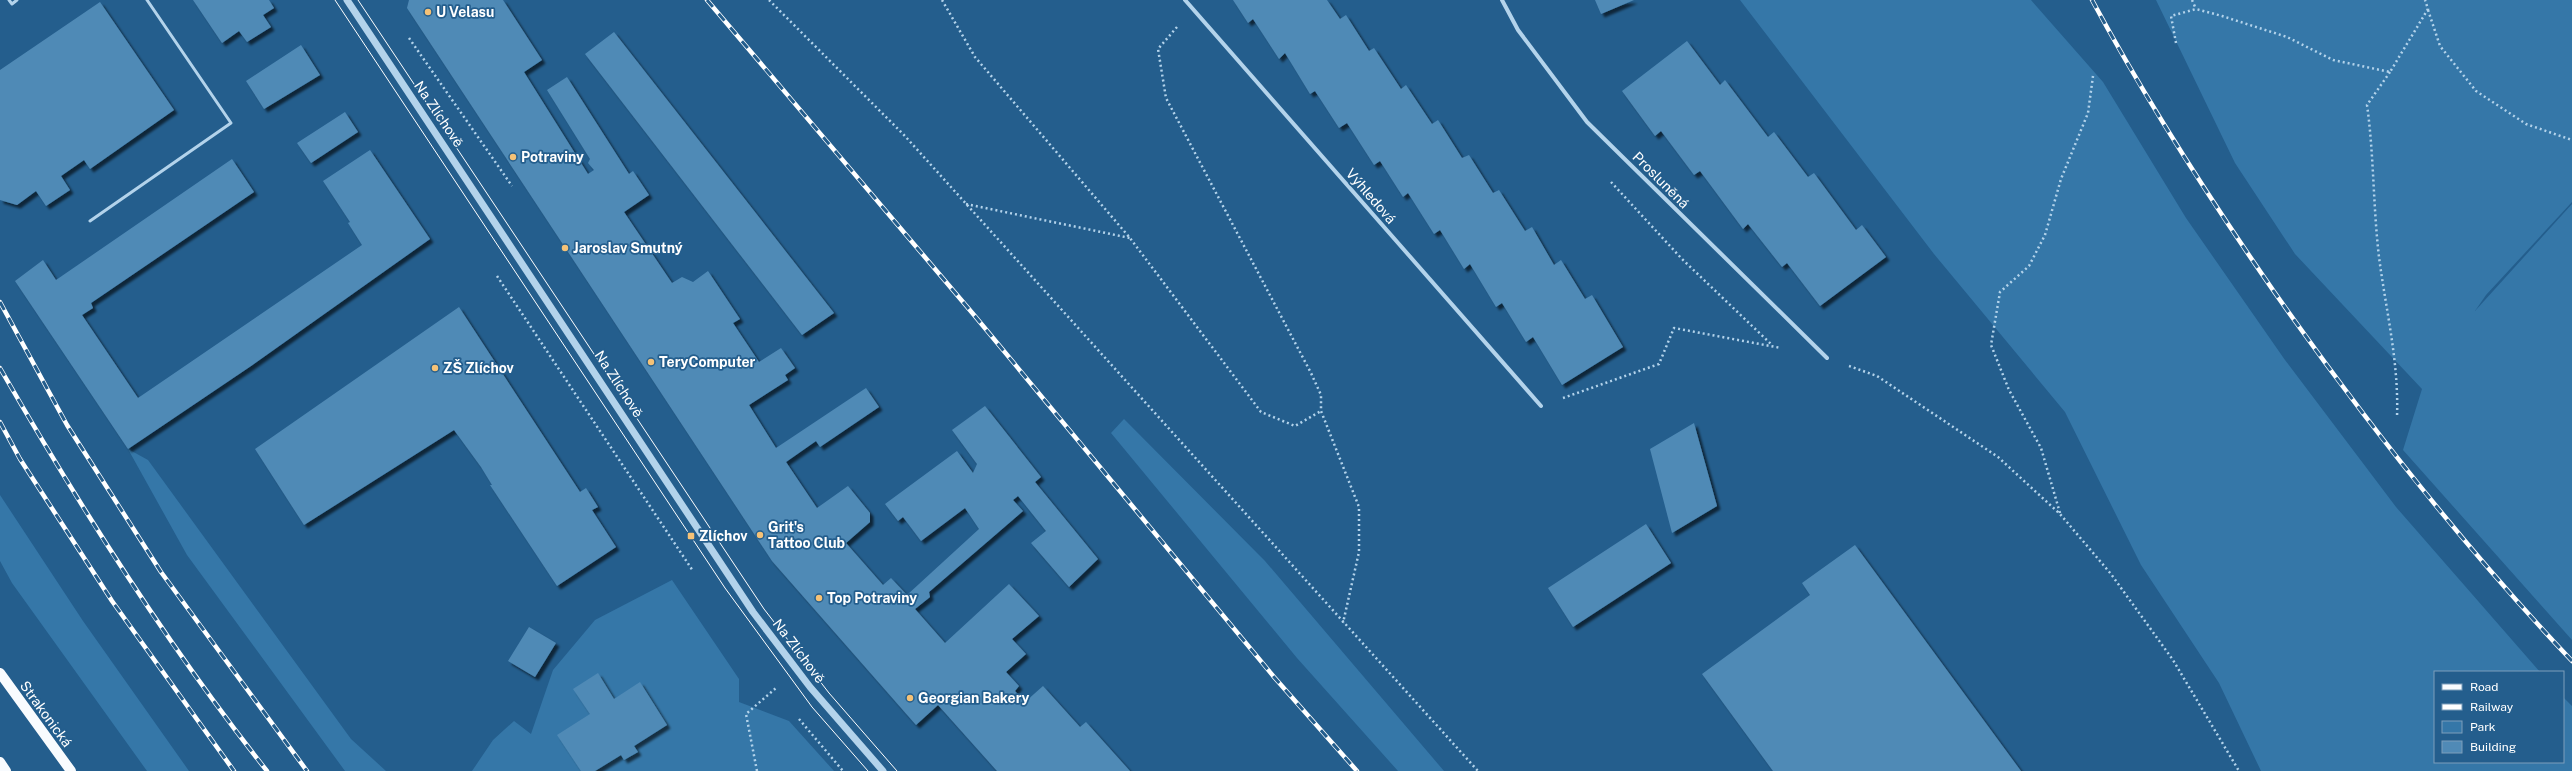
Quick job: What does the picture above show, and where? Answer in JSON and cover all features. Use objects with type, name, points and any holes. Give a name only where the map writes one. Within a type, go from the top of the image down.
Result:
[{"type":"main road","name":"Strakonická","points":[[0,673],[71,771]]},
{"type":"main road","points":[[0,762],[6,771]]},
{"type":"street","name":"Na Zlíchově","points":[[347,0],[753,612],[810,687],[883,771]]},
{"type":"street","name":"Výhledová","points":[[1185,0],[1192,10],[1541,406]]},
{"type":"street","name":"Prosluněná","points":[[1502,0],[1518,30],[1587,122],[1827,358]]},
{"type":"lane","points":[[10,0],[12,4],[17,0]]},
{"type":"lane","points":[[90,221],[231,123],[147,0]]},
{"type":"path","points":[[769,0],[904,135],[1478,771]]},
{"type":"path","points":[[942,0],[974,57],[1130,238],[1261,412],[1295,426],[1321,410]]},
{"type":"path","points":[[2192,0],[2196,9]]},
{"type":"path","points":[[2425,0],[2440,46],[2476,91],[2526,124],[2572,140]]},
{"type":"path","points":[[2176,42],[2171,16],[2196,9],[2287,37],[2332,60],[2390,72]]},
{"type":"path","points":[[2398,417],[2399,383],[2379,256],[2373,145],[2368,105],[2428,9]]},
{"type":"path","points":[[1192,10],[1158,49],[1166,98],[1311,373],[1321,395],[1321,410],[1359,507],[1359,552],[1343,623]]},
{"type":"path","points":[[409,38],[512,186]]},
{"type":"path","points":[[2060,514],[2041,448],[2009,390],[1991,345],[2000,292],[2029,266],[2045,235],[2061,179],[2088,113],[2093,76]]},
{"type":"path","points":[[966,204],[1130,238]]},
{"type":"path","points":[[497,276],[692,571]]},
{"type":"path","points":[[1541,406],[1659,364],[1674,328],[1737,338],[1827,358],[1877,376],[1922,404],[1998,457],[2060,514],[2110,574],[2173,660],[2239,771]]},
{"type":"path","points":[[757,771],[746,714],[776,688]]},
{"type":"path","points":[[799,719],[843,771]]},
{"type":"green space","points":[[1740,0],[2031,0],[2103,82],[2186,218],[2285,360],[2396,507],[2539,671],[2434,671],[2434,763],[2564,763],[2564,698],[2572,706],[2572,771],[2261,771],[2219,683],[2141,565],[2065,412],[1934,254]]},
{"type":"green space","points":[[2156,0],[2572,0],[2572,202],[2486,295],[2475,311],[2572,204],[2572,640],[2403,450],[2422,389],[2295,254],[2235,163]]},
{"type":"green space","points":[[1124,419],[1265,561],[1444,771],[1398,771],[1297,658],[1111,433]]},
{"type":"green space","points":[[128,449],[148,460],[351,739],[386,771],[345,771],[187,555]]},
{"type":"green space","points":[[0,495],[83,621],[189,771],[147,771],[12,583],[0,561]]},
{"type":"green space","points":[[672,580],[739,679],[739,702],[789,721],[834,771],[472,771],[493,740],[514,721],[531,734],[553,670],[595,620]]},
{"type":"building","points":[[193,0],[269,0],[274,8],[263,15],[271,27],[247,42],[239,31],[222,43]]},
{"type":"building","points":[[409,0],[503,0],[542,60],[524,72],[588,174],[594,170],[588,163],[590,159],[547,90],[567,77],[629,174],[633,171],[649,195],[624,212],[672,283],[682,277],[693,282],[708,271],[740,319],[733,323],[759,362],[781,348],[795,368],[785,375],[788,380],[749,405],[776,448],[866,388],[879,407],[820,447],[816,441],[786,462],[817,508],[848,486],[870,513],[870,522],[846,543],[883,585],[891,578],[907,595],[979,529],[965,508],[921,541],[903,517],[898,521],[885,504],[957,451],[973,473],[977,464],[952,430],[985,406],[1041,477],[1035,482],[1098,559],[1069,587],[1031,543],[1046,531],[1018,496],[1013,500],[1023,511],[929,592],[930,597],[915,609],[945,643],[1009,584],[1039,616],[1012,639],[1026,654],[1006,672],[1019,686],[1015,691],[1025,702],[1043,686],[1080,727],[1086,722],[1130,771],[997,771],[938,705],[916,725],[772,561],[407,8]]},
{"type":"building","points":[[1233,0],[1327,0],[1340,19],[1346,15],[1369,51],[1374,48],[1401,89],[1406,85],[1432,124],[1438,120],[1462,158],[1469,155],[1493,193],[1499,190],[1525,231],[1532,227],[1554,265],[1561,260],[1585,299],[1592,295],[1623,347],[1562,385],[1533,337],[1526,342],[1502,303],[1496,307],[1470,264],[1464,269],[1440,230],[1434,234],[1408,193],[1403,197],[1380,161],[1374,165],[1347,123],[1339,128],[1315,91],[1310,94],[1285,53],[1279,59],[1253,19],[1248,23]]},
{"type":"building","points":[[1595,0],[1634,0],[1601,14]]},
{"type":"building","points":[[100,2],[174,110],[90,169],[84,160],[61,176],[70,190],[46,206],[36,191],[17,205],[0,200],[0,70]]},
{"type":"building","points":[[614,32],[834,313],[802,335],[585,54]]},
{"type":"building","points":[[1687,41],[1720,85],[1725,80],[1768,137],[1774,132],[1808,177],[1814,173],[1856,230],[1862,225],[1886,257],[1820,306],[1787,263],[1782,267],[1748,224],[1743,229],[1700,171],[1694,175],[1661,131],[1655,136],[1622,91]]},
{"type":"building","points":[[301,45],[320,75],[264,109],[246,81]]},
{"type":"building","points":[[345,112],[358,132],[311,163],[297,143]]},
{"type":"building","points":[[370,150],[430,239],[251,366],[128,449],[15,281],[43,260],[56,280],[232,159],[254,192],[91,303],[93,308],[82,315],[138,398],[362,245],[348,223],[350,222],[323,181]]},
{"type":"building","name":"ZŠ Zlíchov","points":[[459,307],[580,492],[586,488],[598,507],[592,510],[616,547],[557,586],[490,485],[492,485],[481,467],[454,430],[304,525],[255,449]]},
{"type":"building","points":[[1694,423],[1717,506],[1672,533],[1650,449]]},
{"type":"building","points":[[1646,524],[1671,563],[1573,627],[1548,588]]},
{"type":"building","points":[[1855,545],[2021,771],[1773,771],[1702,674],[1810,595],[1802,583]]},
{"type":"building","points":[[529,627],[556,643],[535,677],[508,661]]},
{"type":"building","points":[[598,673],[614,699],[640,682],[667,725],[634,746],[638,752],[624,760],[621,755],[595,771],[581,771],[557,735],[590,714],[573,689]]},
{"type":"tram line","points":[[335,0],[725,588],[812,707],[868,771]]},
{"type":"tram line","points":[[358,0],[764,609],[829,693],[897,771]]},
{"type":"railway","points":[[707,0],[974,315],[1274,677],[1357,771]]},
{"type":"railway","points":[[2092,0],[2179,149],[2250,257],[2309,341],[2417,483],[2493,574],[2572,661]]},
{"type":"railway","points":[[0,302],[67,425],[161,572],[307,771]]},
{"type":"railway","points":[[0,368],[61,472],[126,574],[194,674],[267,771]]},
{"type":"railway","points":[[0,422],[20,459],[112,601],[234,771]]},
{"type":"place","name":"U Velasu","points":[[428,12]]},
{"type":"place","name":"Potraviny","points":[[513,157]]},
{"type":"place","name":"Jaroslav Smutný","points":[[565,248]]},
{"type":"place","name":"TeryComputer","points":[[651,362]]},
{"type":"place","name":"ZŠ Zlíchov","points":[[435,368]]},
{"type":"place","name":"Grit's Tattoo Club","points":[[760,535]]},
{"type":"place","name":"Zlíchov","points":[[691,536]]},
{"type":"place","name":"Top Potraviny","points":[[819,598]]},
{"type":"place","name":"Georgian Bakery","points":[[910,698]]}]
